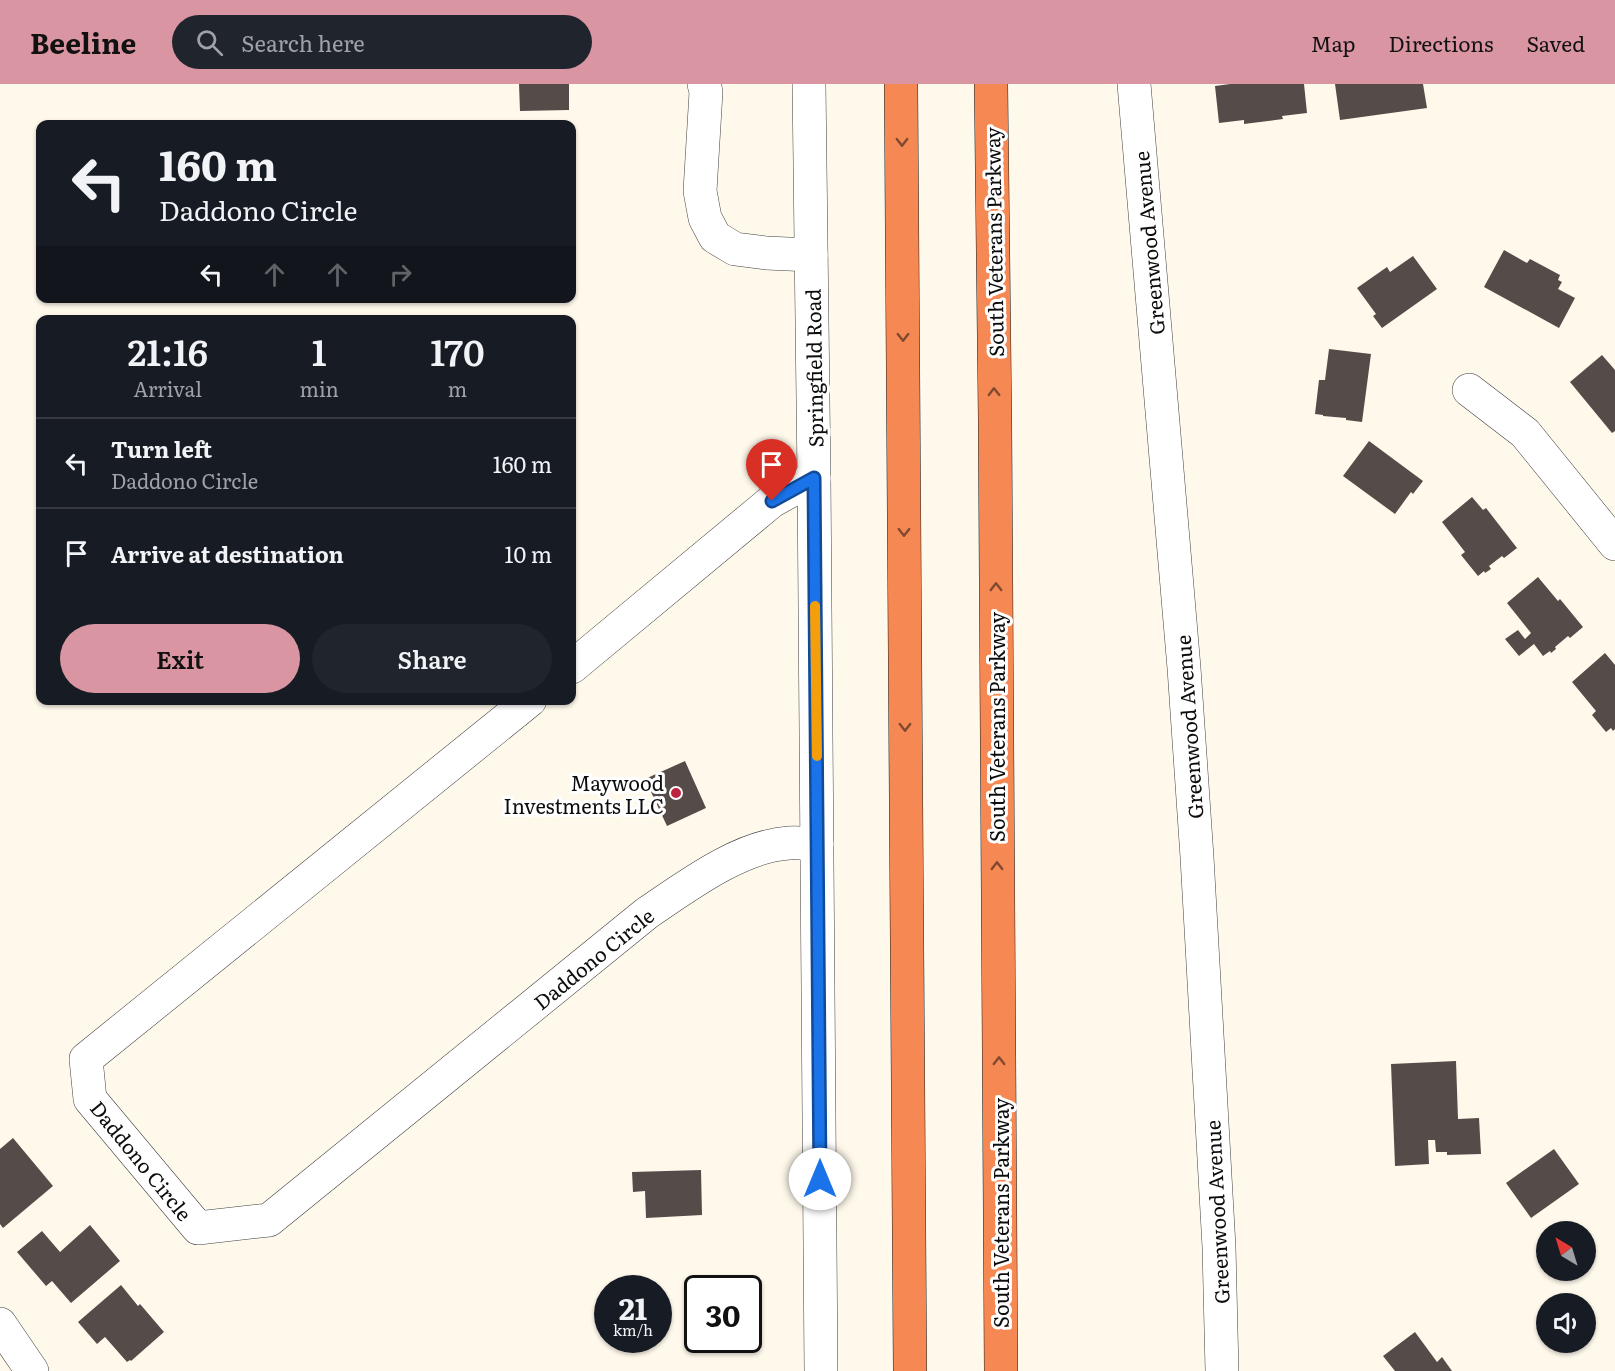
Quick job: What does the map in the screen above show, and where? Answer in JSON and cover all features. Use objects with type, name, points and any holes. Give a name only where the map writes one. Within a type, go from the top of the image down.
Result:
[{"type":"highway","points":[[901,84],[910,1371]]},
{"type":"highway","name":"South Veterans Parkway","points":[[991,84],[1000,1371]]},
{"type":"street","points":[[704,84],[700,191],[705,218],[715,237],[735,249],[811,255]]},
{"type":"street","name":"Springfield Road","points":[[808,84],[818,844],[821,1371]]},
{"type":"street","name":"Greenwood Avenue","points":[[1134,84],[1196,833],[1218,1248],[1222,1371]]},
{"type":"street","points":[[1469,390],[1525,433],[1615,544]]},
{"type":"street","points":[[576,664],[772,501],[814,478]]},
{"type":"street","name":"Daddono Circle","points":[[524,705],[86,1059],[90,1099],[198,1228],[269,1220],[647,913],[697,879],[733,860],[765,847],[790,843],[818,844]]},
{"type":"street","points":[[0,1324],[32,1371]]},
{"type":"building","points":[[519,84],[569,84],[569,110],[520,111]]},
{"type":"building","points":[[1304,84],[1307,113],[1244,124],[1244,120],[1219,123],[1215,86]]},
{"type":"building","points":[[1335,84],[1423,84],[1427,108],[1340,120]]},
{"type":"building","points":[[1504,250],[1527,263],[1530,259],[1560,275],[1558,280],[1562,282],[1558,289],[1575,298],[1559,328],[1484,287]]},
{"type":"building","points":[[1413,256],[1437,289],[1382,328],[1373,316],[1376,314],[1357,288],[1387,267],[1390,272]]},
{"type":"building","points":[[1329,349],[1371,354],[1362,422],[1315,414],[1319,380],[1325,380]]},
{"type":"building","points":[[1602,355],[1615,370],[1615,431],[1612,433],[1570,382]]},
{"type":"building","points":[[1369,441],[1423,481],[1413,494],[1411,492],[1395,514],[1343,476]]},
{"type":"building","points":[[1472,497],[1483,510],[1486,508],[1517,548],[1504,558],[1502,556],[1489,566],[1491,569],[1478,576],[1461,555],[1465,552],[1442,522]]},
{"type":"building","points":[[1538,577],[1583,627],[1570,638],[1568,636],[1551,653],[1550,651],[1543,656],[1534,644],[1519,656],[1505,639],[1518,630],[1525,639],[1531,633],[1507,603]]},
{"type":"building","points":[[1605,653],[1615,665],[1615,729],[1613,731],[1611,728],[1606,732],[1592,715],[1596,711],[1572,682]]},
{"type":"building","name":"Maywood Investments LLC","points":[[685,761],[706,808],[667,826],[645,779]]},
{"type":"building","points":[[1456,1061],[1458,1119],[1479,1118],[1481,1154],[1447,1155],[1447,1152],[1436,1152],[1435,1140],[1428,1140],[1429,1164],[1395,1166],[1391,1064]]},
{"type":"building","points":[[13,1138],[53,1186],[3,1228],[0,1224],[0,1149]]},
{"type":"building","points":[[1554,1149],[1579,1184],[1531,1218],[1506,1183]]},
{"type":"building","points":[[701,1170],[702,1215],[646,1218],[645,1191],[633,1192],[632,1172]]},
{"type":"building","points":[[90,1225],[120,1261],[71,1303],[52,1281],[46,1286],[17,1252],[42,1231],[60,1252]]},
{"type":"building","points":[[121,1285],[164,1332],[127,1362],[105,1337],[97,1344],[78,1322]]},
{"type":"building","points":[[1415,1332],[1437,1362],[1442,1357],[1452,1371],[1395,1371],[1383,1356]]},
{"type":"slow traffic","points":[[815,606],[817,756]]},
{"type":"place","name":"Maywood Investments LLC","points":[[676,793]]},
{"type":"route","points":[[772,501],[814,478],[820,1179]]}]
